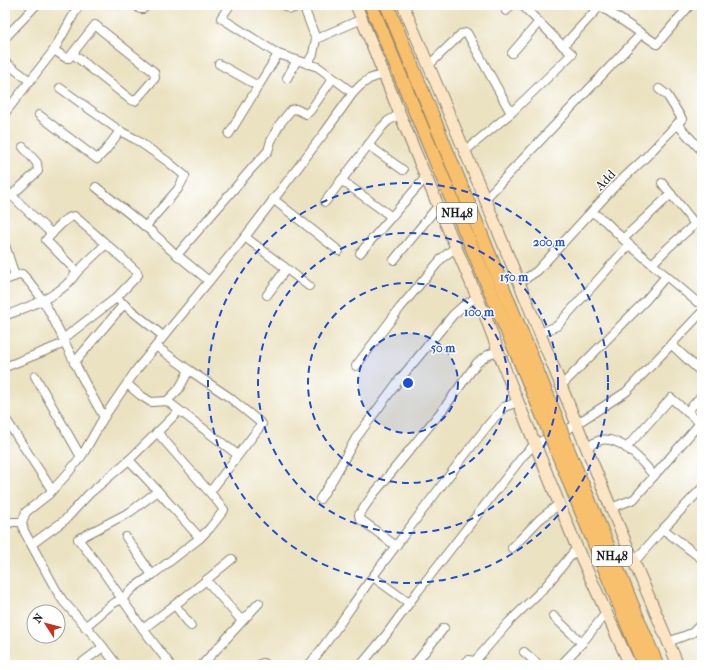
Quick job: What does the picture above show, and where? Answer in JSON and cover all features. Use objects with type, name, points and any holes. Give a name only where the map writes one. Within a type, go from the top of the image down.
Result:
[{"type":"highway","name":"NH48","points":[[371,5],[448,190],[550,419]]},
{"type":"highway","name":"NH48","points":[[387,5],[550,419],[657,665]]},
{"type":"highway","name":"NH48","points":[[562,448],[644,665]]},
{"type":"main road","points":[[356,5],[477,297],[577,548],[630,665]]},
{"type":"main road","points":[[404,5],[611,508],[678,665]]},
{"type":"street","points":[[5,38],[36,5]]},
{"type":"street","points":[[5,113],[54,50],[80,5]]},
{"type":"street","points":[[136,5],[143,10],[147,5]]},
{"type":"street","points":[[230,5],[221,18],[278,54],[318,67],[353,93]]},
{"type":"street","points":[[283,5],[291,8],[300,6],[304,10],[316,39],[313,54],[307,64]]},
{"type":"street","points":[[465,151],[511,113],[572,54],[522,5]]},
{"type":"street","points":[[563,46],[599,5],[657,44],[686,6]]},
{"type":"street","points":[[316,39],[362,19]]},
{"type":"street","points":[[512,53],[539,22]]},
{"type":"street","points":[[54,50],[66,58],[69,58],[95,25],[154,72],[155,78],[135,101],[131,100],[73,54]]},
{"type":"street","points":[[429,65],[461,34],[467,33],[511,113]]},
{"type":"street","points":[[485,199],[641,34]]},
{"type":"street","points":[[229,134],[278,54]]},
{"type":"street","points":[[287,78],[297,60]]},
{"type":"street","points":[[5,62],[30,81]]},
{"type":"street","points":[[219,64],[258,86]]},
{"type":"street","points":[[117,665],[63,601],[55,588],[24,531],[22,522],[26,512],[52,490],[81,457],[104,417],[137,369],[245,237],[353,93],[365,82],[384,74]]},
{"type":"street","points":[[177,255],[253,167],[263,158],[268,151],[279,125],[291,110],[296,110],[306,114],[310,111],[333,78]]},
{"type":"street","points":[[60,88],[120,131],[135,139],[167,161],[184,176],[178,189],[146,227]]},
{"type":"street","points":[[659,89],[667,95],[682,119],[677,124],[702,151]]},
{"type":"street","points":[[39,114],[96,160],[106,151],[120,131]]},
{"type":"street","points":[[325,202],[388,121],[400,114]]},
{"type":"street","name":"Add","points":[[519,283],[537,271],[614,187],[644,159],[677,124]]},
{"type":"street","points":[[368,145],[403,170]]},
{"type":"street","points":[[23,147],[37,163],[38,171],[8,197],[52,234]]},
{"type":"street","points":[[360,253],[426,177]]},
{"type":"street","points":[[341,180],[392,217]]},
{"type":"street","points":[[662,184],[695,224]]},
{"type":"street","points":[[96,187],[146,227],[209,281]]},
{"type":"street","points":[[540,333],[557,326],[626,242],[671,194]]},
{"type":"street","points":[[273,199],[339,251]]},
{"type":"street","points":[[394,260],[438,206]]},
{"type":"street","points":[[592,212],[605,221],[626,242],[700,303]]},
{"type":"street","points":[[5,367],[64,341],[116,298],[138,275],[137,272],[74,216],[65,221],[46,240],[77,272]]},
{"type":"street","points":[[652,264],[669,247],[702,219]]},
{"type":"street","points":[[245,237],[309,286]]},
{"type":"street","points":[[5,316],[43,300],[62,290],[77,272],[106,244]]},
{"type":"street","points":[[5,245],[15,276]]},
{"type":"street","points":[[356,366],[400,308],[442,258],[456,247]]},
{"type":"street","points":[[267,295],[284,272],[284,267]]},
{"type":"street","points":[[5,280],[22,274],[33,285],[43,300],[74,363],[104,417]]},
{"type":"street","points":[[561,386],[646,300],[666,276]]},
{"type":"street","points":[[320,499],[356,438],[400,379],[453,315],[477,297]]},
{"type":"street","points":[[116,298],[163,336]]},
{"type":"street","points":[[74,363],[124,304]]},
{"type":"street","points":[[361,665],[386,635],[523,456],[535,444],[577,424],[626,392],[702,312]]},
{"type":"street","points":[[671,344],[702,372]]},
{"type":"street","points":[[156,347],[229,397],[262,424],[210,492]]},
{"type":"street","points":[[396,546],[360,519],[360,515],[372,496],[444,408],[477,363],[498,350]]},
{"type":"street","points":[[167,402],[179,389],[189,370]]},
{"type":"street","points":[[35,376],[81,457]]},
{"type":"street","points":[[127,384],[140,395],[152,402],[167,402],[238,455]]},
{"type":"street","points":[[687,412],[702,395]]},
{"type":"street","points":[[611,508],[634,500],[700,423],[671,398],[626,448]]},
{"type":"street","points":[[309,665],[338,628],[396,546],[504,407],[518,402]]},
{"type":"street","points":[[32,544],[65,520],[89,494],[129,460],[179,411]]},
{"type":"street","points":[[5,418],[52,490]]},
{"type":"street","points":[[85,627],[112,604],[122,599],[133,588],[200,538],[224,510],[157,432]]},
{"type":"street","points":[[587,447],[601,440],[616,441],[642,461],[654,476]]},
{"type":"street","points":[[129,460],[200,538]]},
{"type":"street","points":[[634,562],[702,488]]},
{"type":"street","points":[[158,491],[130,512],[78,540],[102,570],[169,664]]},
{"type":"street","points":[[512,548],[540,519],[559,504]]},
{"type":"street","points":[[6,523],[22,522]]},
{"type":"street","points":[[663,529],[702,559]]},
{"type":"street","points":[[126,537],[152,575]]},
{"type":"street","points":[[464,665],[468,660],[476,663],[509,622],[545,586],[577,548]]},
{"type":"street","points":[[143,629],[232,558]]},
{"type":"street","points":[[373,577],[409,603]]},
{"type":"street","points":[[206,580],[242,621]]},
{"type":"street","points":[[202,665],[259,603]]},
{"type":"street","points":[[175,605],[191,626]]},
{"type":"street","points":[[561,665],[582,643],[606,613]]},
{"type":"street","points":[[553,616],[582,643]]},
{"type":"street","points":[[668,642],[692,633],[702,623]]},
{"type":"street","points":[[414,665],[444,628]]},
{"type":"street","points":[[79,665],[103,647]]},
{"type":"street","points":[[524,652],[539,665]]},
{"type":"street","points":[[258,665],[263,663],[266,665]]}]
